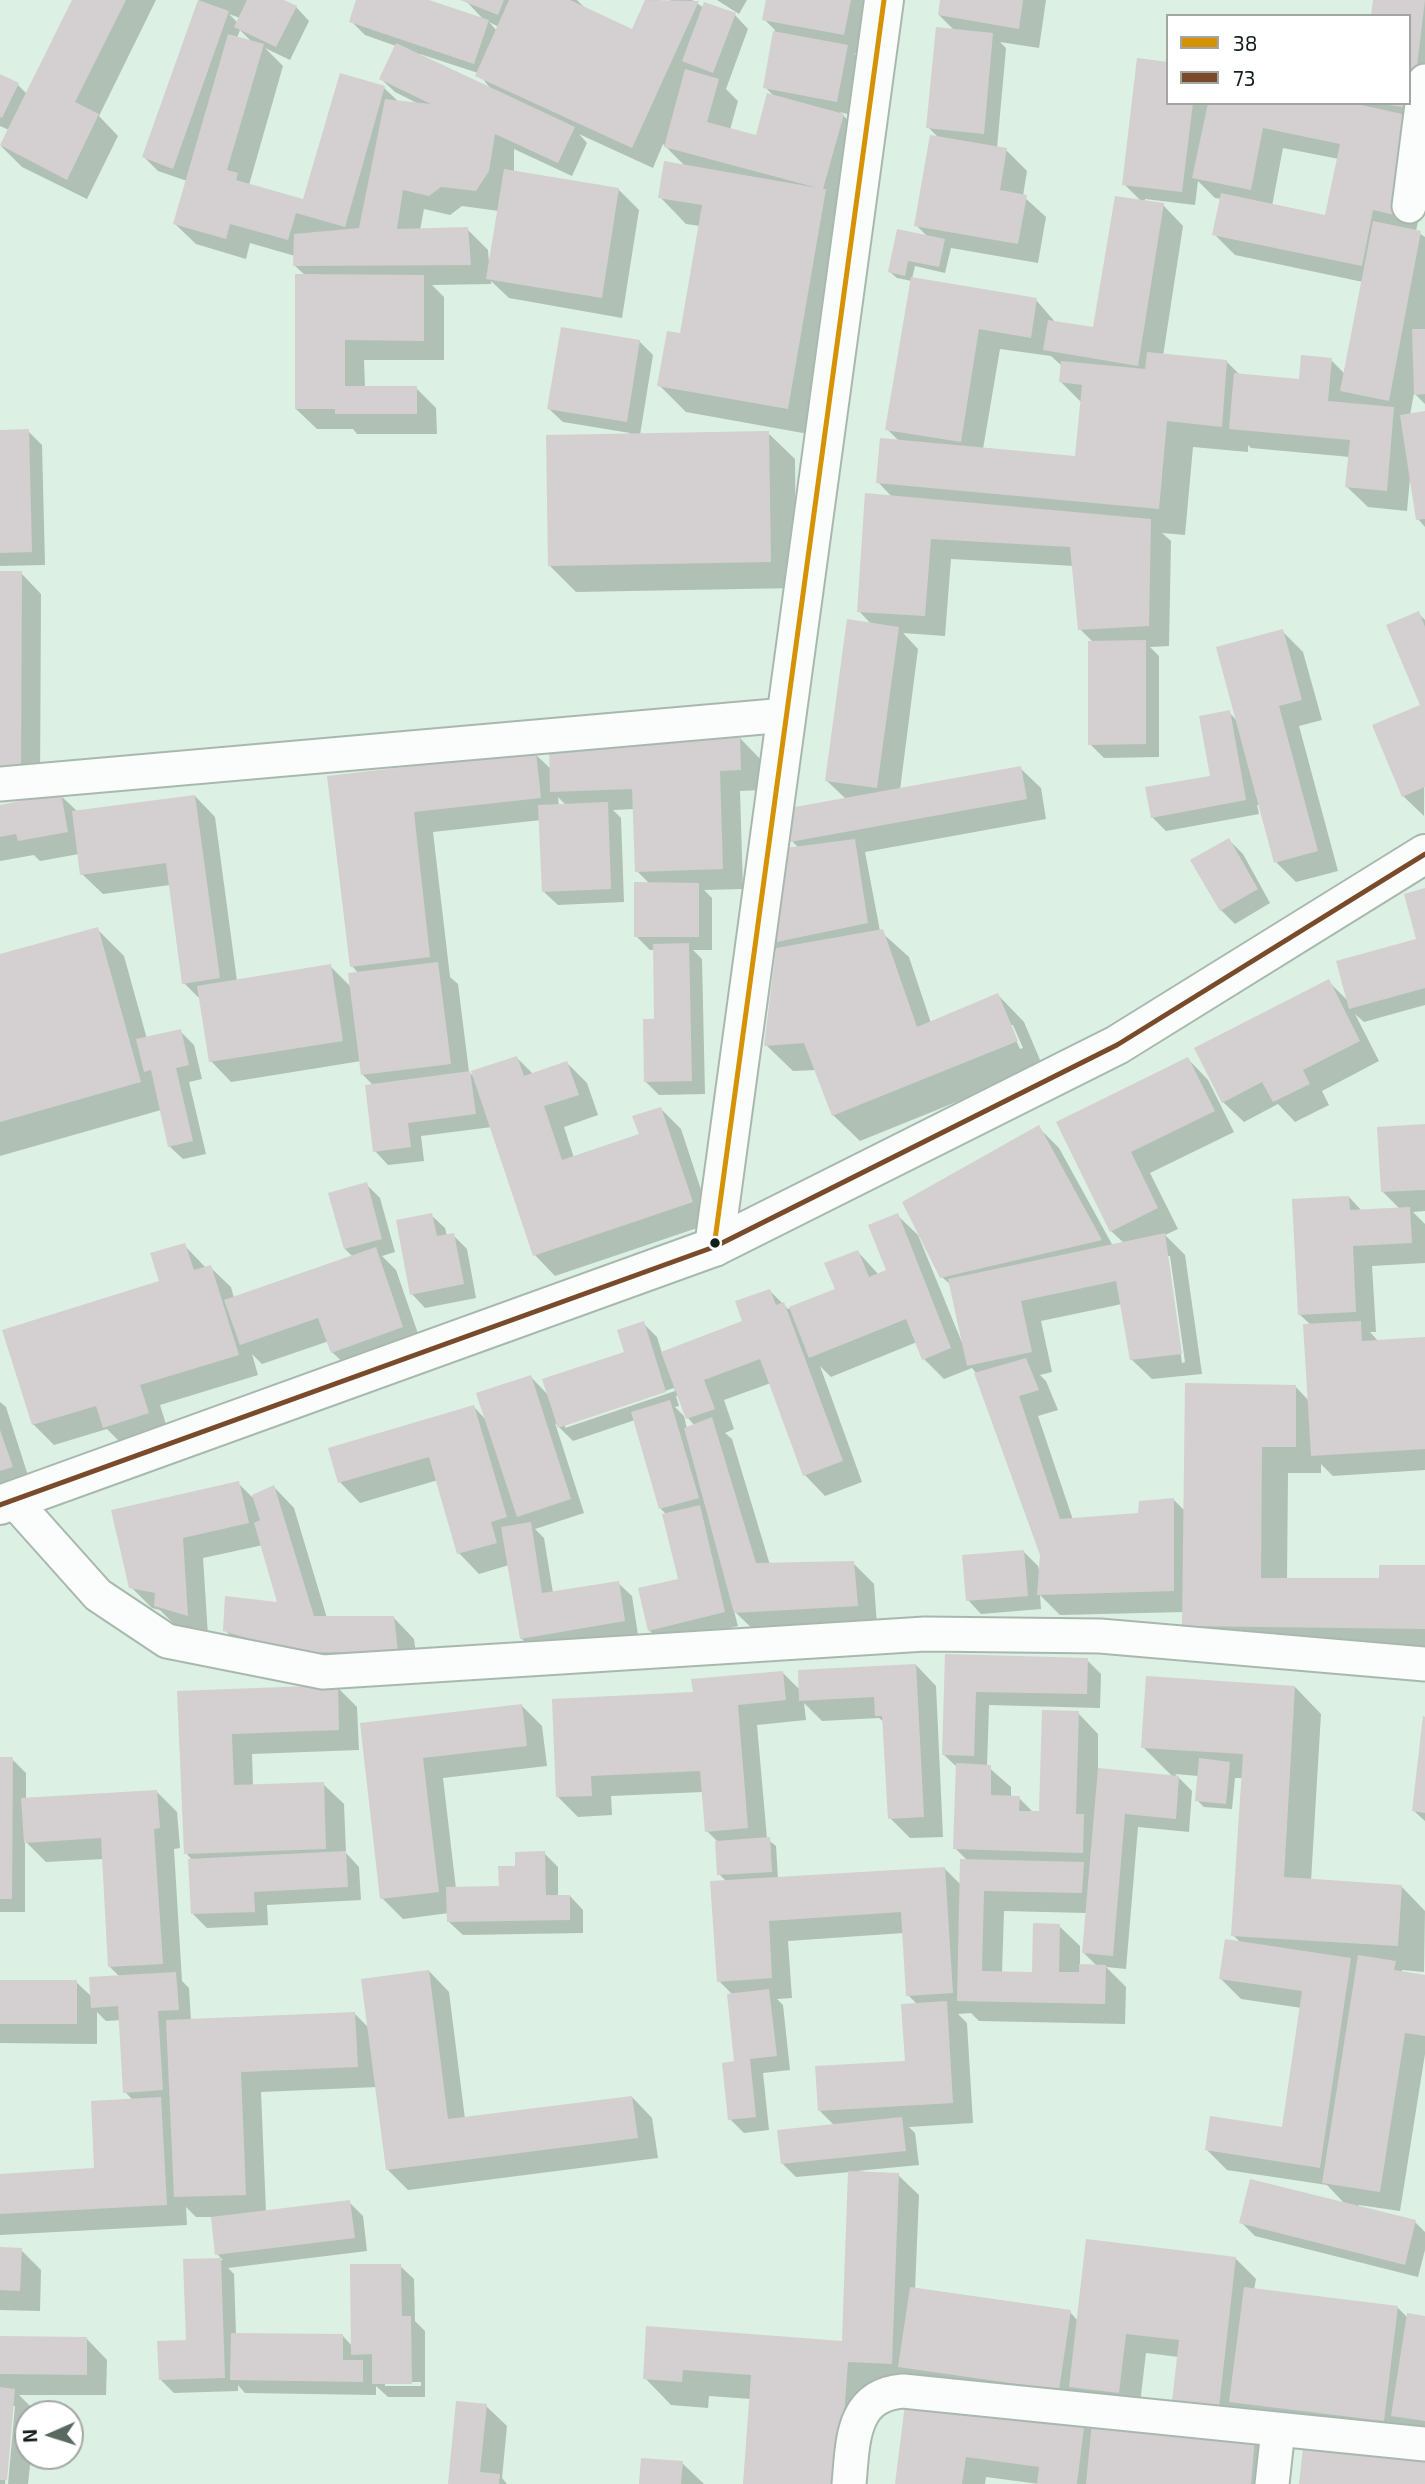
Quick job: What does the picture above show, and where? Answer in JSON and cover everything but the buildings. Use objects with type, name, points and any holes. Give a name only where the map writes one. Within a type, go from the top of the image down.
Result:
[{"type":"main road","points":[[714,1247],[884,0]]},
{"type":"main road","points":[[7,1503],[714,1247],[1117,1045],[1425,854]]},
{"type":"street","points":[[1409,206],[1425,80]]},
{"type":"street","points":[[0,784],[786,715]]},
{"type":"street","points":[[7,1503],[98,1595],[167,1642],[323,1672],[925,1634],[1100,1636],[1425,1664]]},
{"type":"street","points":[[849,2484],[853,2441],[866,2405],[888,2392],[903,2390],[1425,2444]]},
{"type":"street","points":[[1272,2484],[1278,2430]]},
{"type":"transit line","name":"38","points":[[714,1247],[884,0]]},
{"type":"transit line","name":"73","points":[[0,1505],[714,1247],[1117,1045],[1425,854]]}]
